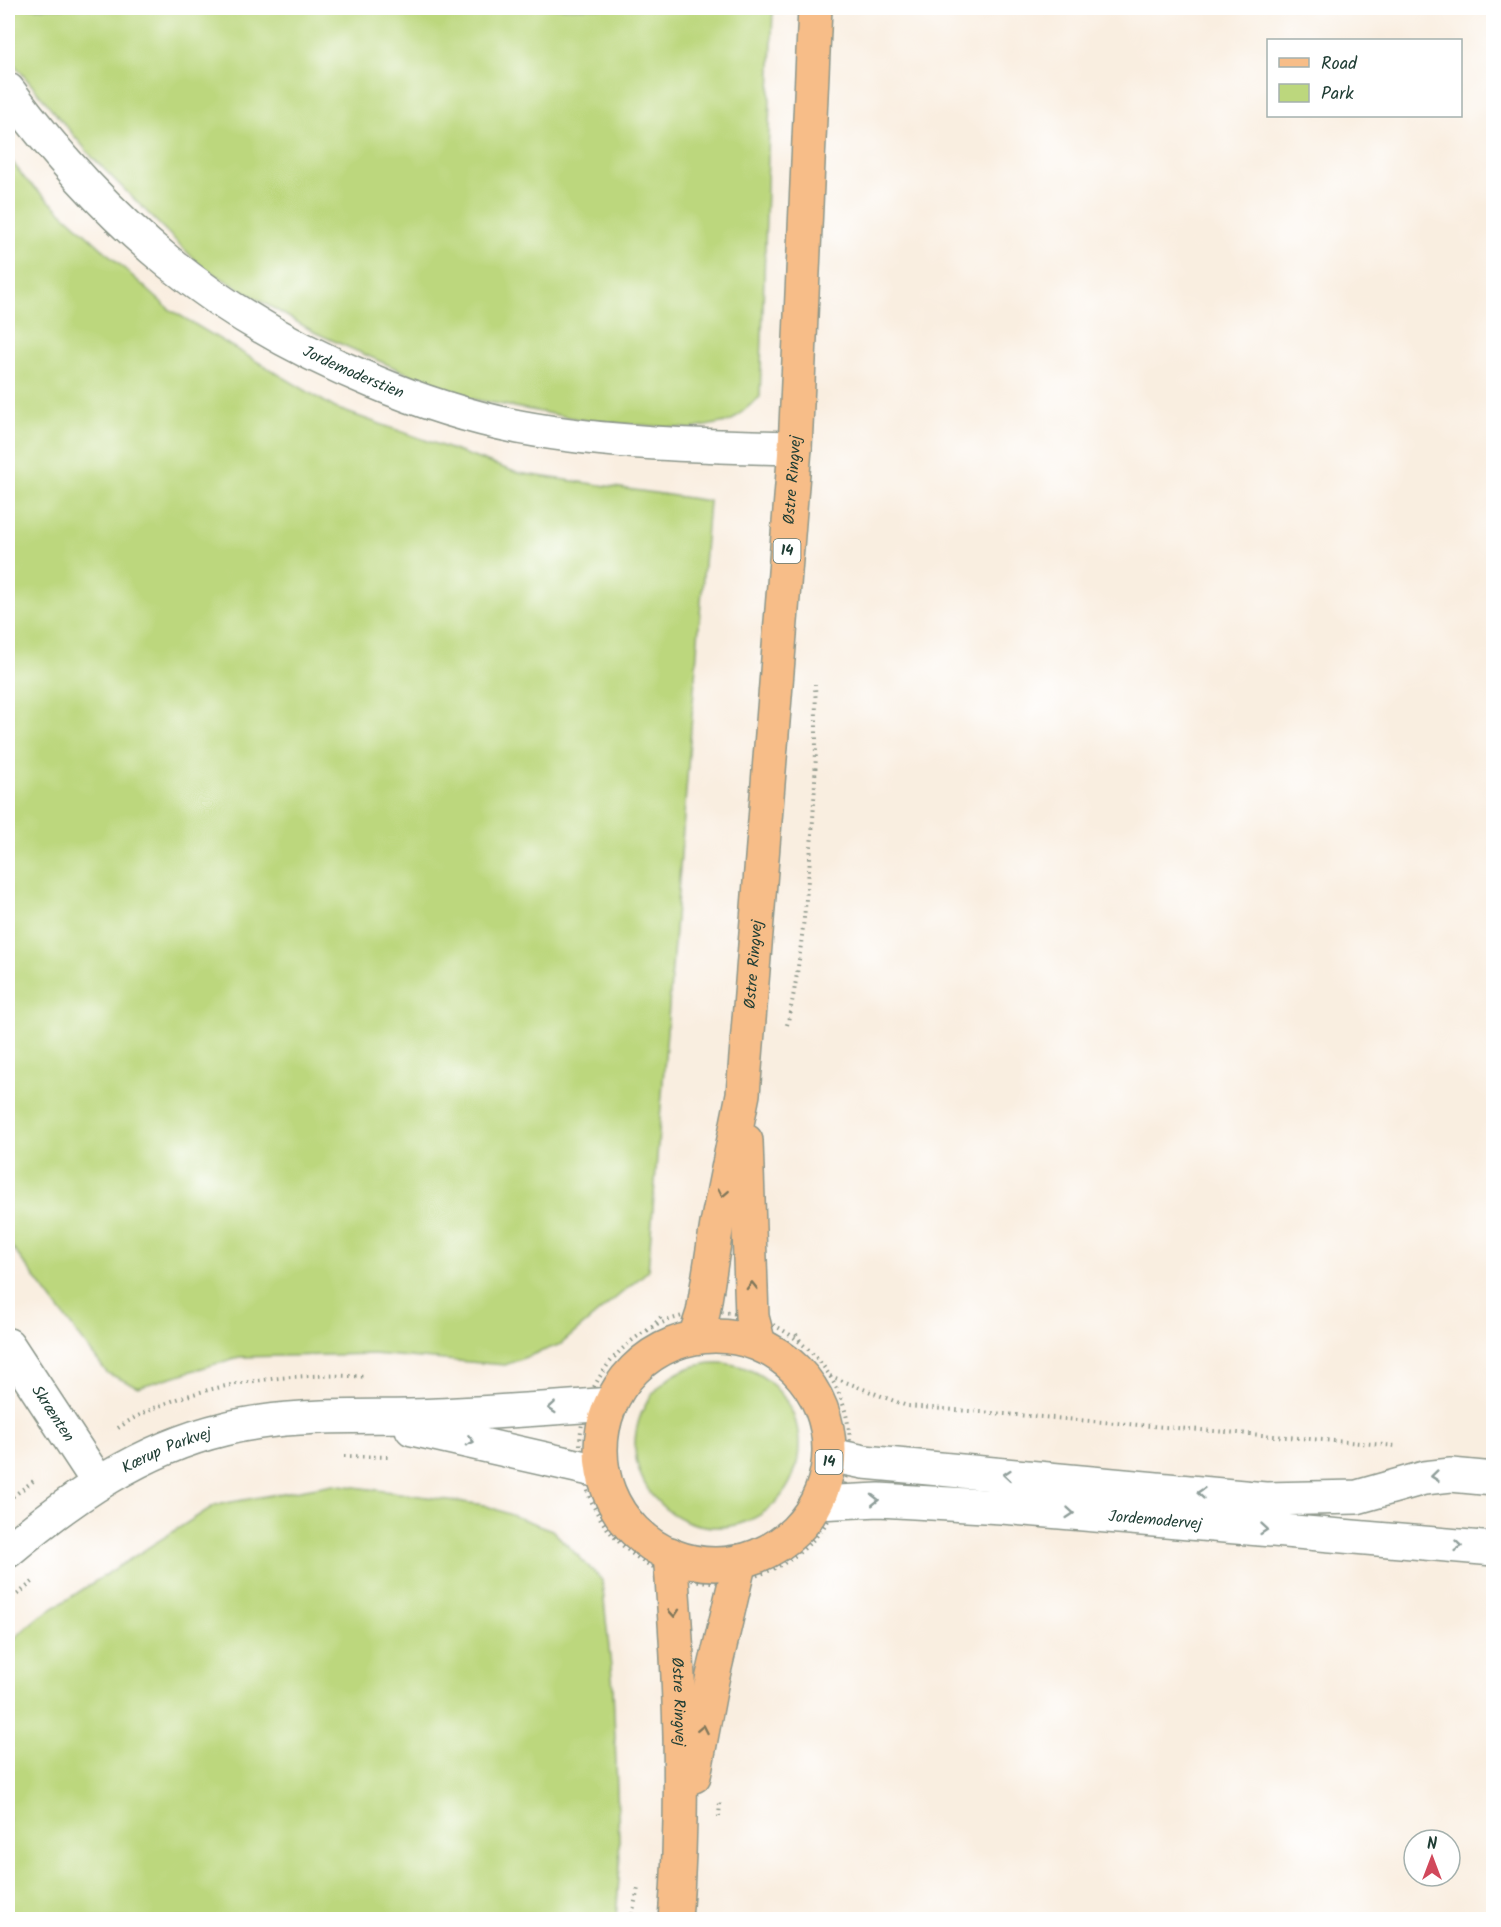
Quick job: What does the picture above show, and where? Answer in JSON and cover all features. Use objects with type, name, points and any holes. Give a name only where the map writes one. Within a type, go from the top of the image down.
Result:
[{"type":"main road","name":"Østre Ringvej","points":[[699,1325],[743,1094],[795,448],[815,8]]},
{"type":"main road","name":"Østre Ringvej","points":[[743,1094],[756,1331]]},
{"type":"main road","name":"14","points":[[699,1325],[731,1336],[756,1331],[793,1366],[814,1392],[840,1457],[824,1488],[828,1502],[785,1540],[738,1571],[704,1563],[671,1565],[626,1521],[590,1479],[601,1437],[598,1405],[644,1360],[699,1325]]},
{"type":"main road","name":"Østre Ringvej","points":[[671,1565],[679,1674],[681,1849],[675,1920]]},
{"type":"main road","name":"Østre Ringvej","points":[[681,1849],[712,1680],[738,1571]]},
{"type":"street","name":"Jordemoderstien","points":[[8,90],[76,175],[124,224],[175,268],[231,310],[277,338],[333,365],[453,411],[518,427],[594,439],[795,448]]},
{"type":"street","name":"Skrænten","points":[[8,1345],[98,1482]]},
{"type":"street","name":"Kærup Parkvej","points":[[8,1551],[66,1504],[98,1482],[143,1458],[222,1429],[293,1417],[453,1415],[598,1405]]},
{"type":"street","name":"Kærup Parkvej","points":[[351,1417],[448,1436],[590,1479]]},
{"type":"street","name":"Jordemodervej","points":[[840,1457],[1265,1499],[1357,1497],[1425,1478],[1450,1475],[1494,1479]]},
{"type":"street","name":"Jordemodervej","points":[[828,1502],[879,1500],[1002,1507],[1494,1549]]},
{"type":"path","points":[[728,1313],[756,1331],[790,1334],[812,1353],[830,1376],[847,1416],[840,1457],[821,1531],[797,1554],[768,1572],[738,1571],[703,1581],[671,1565],[654,1568],[624,1547],[601,1519],[592,1503],[590,1479],[580,1437],[598,1405],[604,1371],[631,1342],[664,1322],[699,1325],[728,1313]]},
{"type":"path","points":[[830,1376],[908,1406],[1400,1446]]},
{"type":"path","points":[[334,1455],[393,1457]]},
{"type":"path","points":[[590,1479],[592,1503]]},
{"type":"path","points":[[8,1602],[41,1574]]},
{"type":"green space","points":[[8,8],[773,8],[760,397],[731,421],[691,429],[589,421],[461,397],[316,333],[202,267],[92,157],[8,57]]},
{"type":"green space","points":[[8,156],[25,179],[169,309],[335,408],[518,473],[709,501],[648,1271],[561,1344],[505,1365],[373,1354],[239,1357],[138,1387],[107,1373],[8,1242]]},
{"type":"green space","points":[[717,1363],[733,1364],[748,1369],[775,1387],[793,1414],[798,1429],[798,1461],[793,1476],[775,1503],[748,1521],[733,1526],[717,1527],[701,1526],[686,1521],[659,1503],[641,1476],[636,1461],[635,1445],[636,1429],[641,1414],[659,1387],[686,1369],[701,1364]]},
{"type":"green space","points":[[334,1484],[484,1505],[552,1530],[602,1580],[613,1687],[620,1865],[616,1919],[8,1919],[8,1644],[36,1619],[215,1505]]}]
